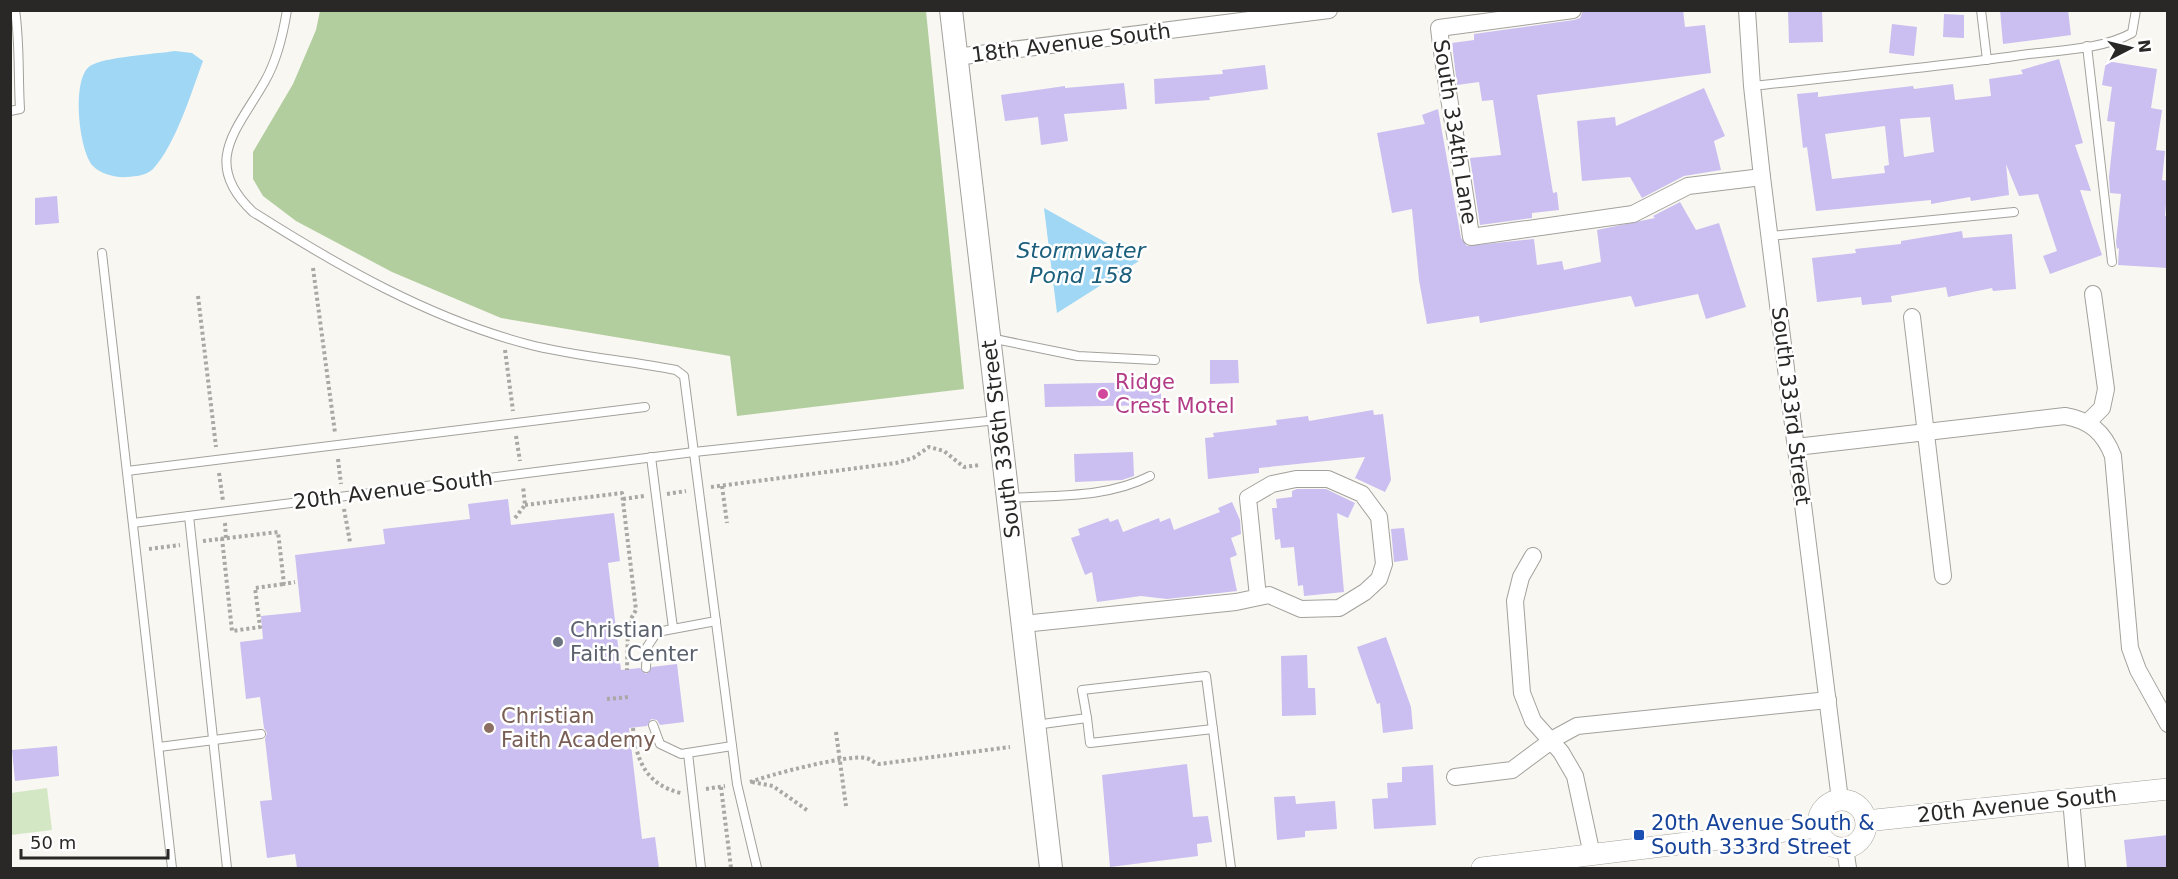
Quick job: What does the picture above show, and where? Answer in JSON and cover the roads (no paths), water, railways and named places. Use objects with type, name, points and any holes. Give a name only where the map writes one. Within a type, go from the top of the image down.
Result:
[{"type":"main road","name":"South 336th Street","points":[[951,10],[1051,868]]},
{"type":"street","name":"18th Avenue South","points":[[956,57],[1329,10]]},
{"type":"street","name":"South 334th Lane","points":[[1573,10],[1439,28],[1448,100],[1461,155],[1471,237],[1633,214],[1688,186],[1762,177]]},
{"type":"street","name":"South 333rd Street","points":[[1747,10],[1752,86],[1762,177],[1840,801]]},
{"type":"street","points":[[2087,423],[2102,408],[2106,389],[2093,294]]},
{"type":"street","points":[[1912,317],[1943,576]]},
{"type":"street","points":[[1796,447],[2065,416],[2087,423],[2104,437],[2113,456],[2130,648],[2138,670],[2168,724]]},
{"type":"street","points":[[1023,624],[1236,602],[1269,595],[1301,609],[1340,608],[1365,592],[1379,579],[1384,564],[1379,517],[1362,494],[1328,479],[1296,479],[1272,484],[1248,498],[1258,597]]},
{"type":"street","points":[[1533,556],[1517,589],[1515,625],[1522,693],[1533,721],[1561,752],[1575,776],[1598,859]]},
{"type":"street","points":[[1455,777],[1512,770],[1565,731],[1587,724],[1828,700]]},
{"type":"street","name":"20th Avenue South","points":[[1866,821],[2168,789]]},
{"type":"street","points":[[2071,799],[2077,868]]},
{"type":"street","points":[[1840,801],[1852,802],[1858,807],[1866,821],[1862,837],[1846,858],[1826,842],[1818,827],[1822,811],[1828,805],[1840,801]]},
{"type":"street","points":[[1482,868],[1598,859],[1818,827]]},
{"type":"lane","points":[[10,111],[20,109],[17,67],[19,42],[15,10]]},
{"type":"lane","points":[[287,10],[276,58],[266,80],[231,134],[227,149],[227,168],[232,186],[240,200],[261,217],[423,307],[529,345],[675,370],[684,376],[737,784],[757,868]]},
{"type":"lane","points":[[1981,10],[1986,60]]},
{"type":"lane","points":[[1752,86],[1986,60],[2087,46],[2122,38],[2132,33],[2136,10]]},
{"type":"lane","points":[[2087,46],[2112,262]]},
{"type":"lane","points":[[1770,236],[2014,212]]},
{"type":"lane","points":[[102,252],[172,868]]},
{"type":"lane","points":[[990,338],[1078,356],[1155,360]]},
{"type":"lane","points":[[127,471],[645,407]]},
{"type":"lane","name":"20th Avenue South","points":[[133,523],[651,457],[999,419]]},
{"type":"lane","points":[[651,457],[672,628]]},
{"type":"lane","points":[[1008,498],[1108,492],[1127,488],[1150,476]]},
{"type":"lane","points":[[189,516],[227,868]]},
{"type":"lane","points":[[646,668],[647,647],[652,638],[663,629],[716,621]]},
{"type":"lane","points":[[1213,729],[1090,743],[1082,690],[1206,676],[1213,729],[1231,868]]},
{"type":"lane","points":[[1034,725],[1086,718]]},
{"type":"lane","points":[[653,725],[660,744],[669,750],[688,753],[732,746]]},
{"type":"lane","points":[[159,747],[261,734]]},
{"type":"lane","points":[[688,753],[701,868]]},
{"type":"water","points":[[175,51],[192,53],[203,61],[182,118],[161,158],[153,169],[137,176],[114,176],[96,169],[88,158],[84,146],[79,115],[80,85],[84,73],[90,66],[106,60]]},
{"type":"water","name":"Stormwater Pond 158","points":[[1044,208],[1139,261],[1057,313]]},
{"type":"place","name":"Ridge Crest Motel","points":[[1103,394]]},
{"type":"place","name":"Christian Faith Center","points":[[558,642]]},
{"type":"place","name":"Christian Faith Academy","points":[[489,728]]},
{"type":"place","name":"20th Avenue South & South 333rd Street","points":[[1639,835]]}]
